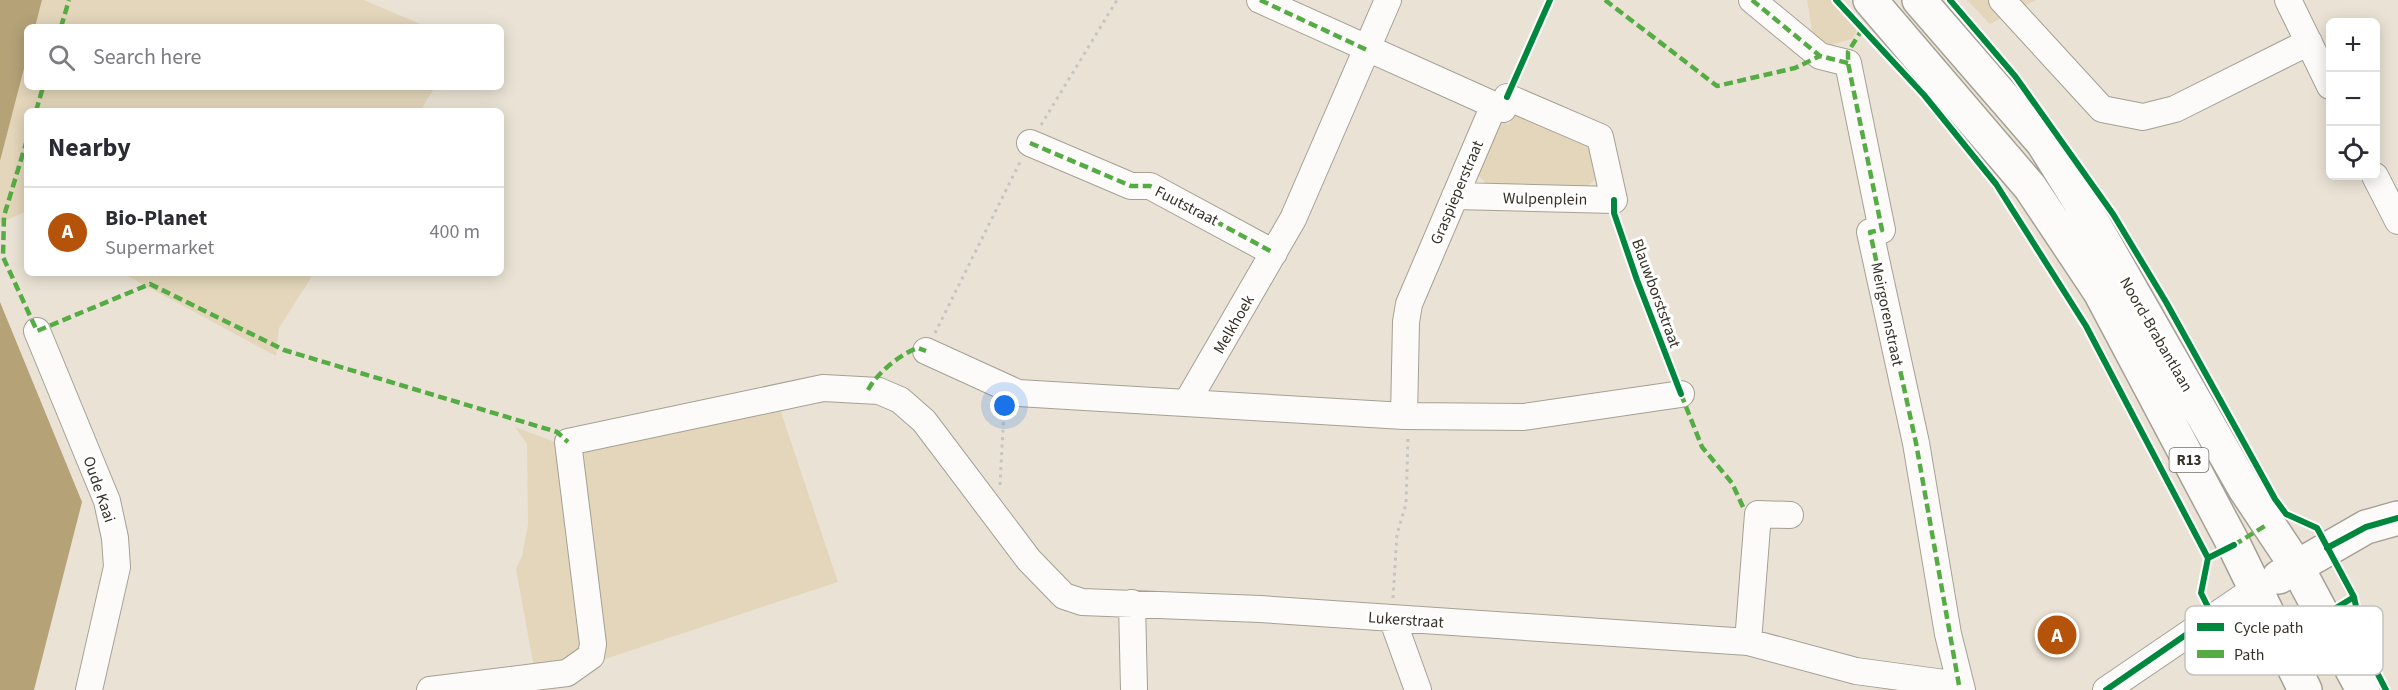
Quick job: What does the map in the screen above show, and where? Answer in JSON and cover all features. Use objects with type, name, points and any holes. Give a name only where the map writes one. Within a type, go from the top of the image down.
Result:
[{"type":"main road","name":"Noord-Brabantlaan","points":[[1870,0],[2030,187],[2100,292],[2265,606]]},
{"type":"main road","name":"Noord-Brabantlaan","points":[[1919,0],[2043,143],[2096,228],[2245,489],[2297,567],[2318,606]]},
{"type":"main road","points":[[2256,588],[2366,527],[2398,519]]},
{"type":"main road","name":"Noord-Brabantlaan","points":[[2298,675],[2305,690]]},
{"type":"main road","name":"Noord-Brabantlaan","points":[[2355,675],[2363,690]]},
{"type":"street","points":[[1260,0],[1367,50],[1494,105]]},
{"type":"street","name":"Melkhoek","points":[[1187,402],[1293,219],[1388,0]]},
{"type":"street","name":"Meirgorenstraat","points":[[1752,0],[1820,56],[1848,63],[1882,230],[1870,232],[1916,443],[1961,688]]},
{"type":"street","points":[[2002,0],[2102,109],[2144,117],[2175,109],[2309,42]]},
{"type":"street","points":[[2288,0],[2326,76]]},
{"type":"street","name":"Wulpenplein","points":[[1455,196],[1614,200],[1600,137],[1507,97],[1503,109],[1494,105]]},
{"type":"street","name":"Graspieperstraat","points":[[1404,416],[1406,322],[1409,304],[1494,105]]},
{"type":"street","name":"Fuutstraat","points":[[1030,143],[1131,186],[1150,186],[1274,253]]},
{"type":"street","points":[[2385,183],[2398,221]]},
{"type":"street","name":"Oude Kaai","points":[[37,331],[107,501],[115,538],[117,567],[88,690]]},
{"type":"street","points":[[926,351],[1018,393],[1404,416],[1524,417],[1681,394]]},
{"type":"street","points":[[430,690],[567,673],[591,656],[593,644],[568,442],[823,388],[879,391],[900,400],[924,421],[998,519]]},
{"type":"street","points":[[1748,642],[1750,511],[1790,514]]},
{"type":"street","name":"Lukerstraat","points":[[998,519],[1029,560],[1064,596],[1082,602],[1392,618],[1748,642],[1856,670],[1961,688]]},
{"type":"street","points":[[2230,606],[2256,588]]},
{"type":"street","points":[[1132,603],[1134,690]]},
{"type":"street","points":[[1392,618],[1418,690]]},
{"type":"street","points":[[2106,690],[2185,636]]},
{"type":"path","points":[[926,351],[1030,143],[1117,0]]},
{"type":"path","points":[[998,519],[1006,387]]},
{"type":"path","points":[[1392,618],[1397,534],[1406,504],[1408,431],[1404,416]]},
{"type":"shaded area","points":[[0,0],[42,0],[36,24],[24,24],[24,69],[0,161]]},
{"type":"shaded area","points":[[42,0],[364,0],[420,24],[36,24]]},
{"type":"shaded area","points":[[1807,0],[1831,0],[1859,27],[1852,39],[1815,49]]},
{"type":"shaded area","points":[[1967,0],[2036,0],[1990,24]]},
{"type":"shaded area","points":[[24,69],[24,90],[433,90],[422,108],[24,108],[24,212],[0,223],[0,161]]},
{"type":"shaded area","points":[[1516,108],[1591,141],[1598,177],[1584,189],[1492,189],[1477,174],[1498,120],[1509,124]]},
{"type":"shaded area","points":[[128,276],[312,276],[279,328],[276,356]]},
{"type":"shaded area","points":[[0,302],[82,502],[34,690],[0,690]]},
{"type":"shaded area","points":[[778,403],[838,582],[599,661],[578,448]]},
{"type":"shaded area","points":[[515,427],[555,442],[563,455],[587,640],[573,665],[534,668],[516,569],[522,556],[528,525],[527,444]]},
{"type":"marked path","points":[[62,24],[69,0]]},
{"type":"marked path","points":[[1260,0],[1367,50]]},
{"type":"marked path","points":[[1605,0],[1717,86],[1795,68],[1820,56]]},
{"type":"marked path","points":[[1752,0],[1820,56],[1848,63]]},
{"type":"marked path","points":[[1863,28],[1848,52],[1848,63],[1882,230],[1870,232],[1916,443],[1959,685]]},
{"type":"marked path","points":[[37,108],[42,90]]},
{"type":"marked path","points":[[1030,143],[1131,186],[1150,186],[1274,253]]},
{"type":"marked path","points":[[24,150],[4,216],[3,257],[37,331],[150,284],[284,350],[557,432],[568,442]]},
{"type":"marked path","points":[[868,390],[877,377],[897,359],[918,348],[926,351]]},
{"type":"marked path","points":[[1681,394],[1702,447],[1732,483],[1743,507]]},
{"type":"marked path","points":[[2234,545],[2268,524]]},
{"type":"cycle path","points":[[1507,97],[1550,0]]},
{"type":"cycle path","points":[[1836,0],[1924,95],[1996,184],[2086,326],[2208,558]]},
{"type":"cycle path","points":[[1950,0],[2015,76],[2113,214],[2166,302],[2275,499],[2286,514],[2317,528],[2354,597],[2339,606]]},
{"type":"cycle path","name":"Blauwborststraat","points":[[1614,200],[1614,213],[1637,280],[1681,394]]},
{"type":"cycle path","points":[[2327,548],[2366,527],[2398,518]]},
{"type":"cycle path","points":[[2208,606],[2201,593],[2208,558],[2234,545]]},
{"type":"cycle path","points":[[2354,597],[2356,606]]},
{"type":"cycle path","points":[[2106,690],[2185,635]]},
{"type":"cycle path","points":[[2378,675],[2386,690]]},
{"type":"place","name":"Bio-Planet","points":[[2057,635]]}]
